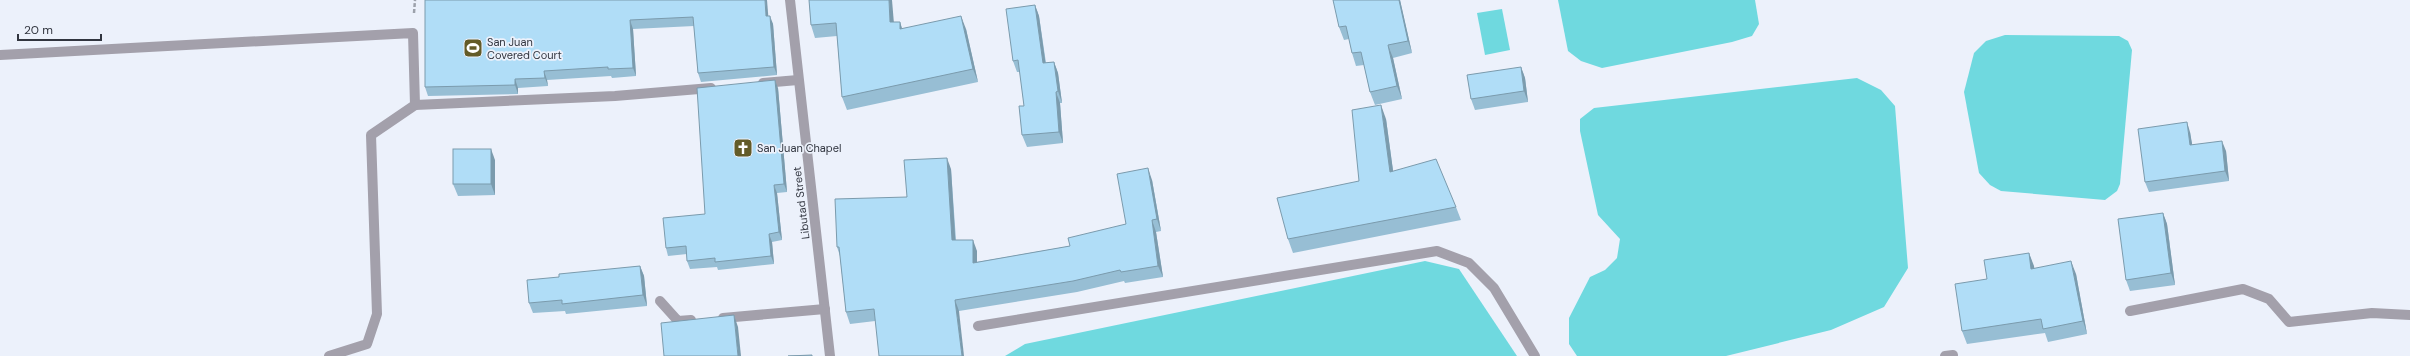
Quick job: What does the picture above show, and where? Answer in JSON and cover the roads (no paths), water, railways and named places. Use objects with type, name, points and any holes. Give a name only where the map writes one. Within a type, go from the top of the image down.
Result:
[{"type":"street","name":"Libutad Street","points":[[790,0],[798,80],[826,309],[830,356]]},
{"type":"street","points":[[0,55],[413,33],[415,105]]},
{"type":"street","points":[[750,84],[798,80]]},
{"type":"street","points":[[329,356],[367,344],[377,314],[371,135],[415,105],[615,96],[718,87]]},
{"type":"street","points":[[978,326],[1437,251],[1469,263],[1494,288],[1535,356]]},
{"type":"street","points":[[2130,311],[2243,289],[2269,299],[2289,322],[2372,313],[2410,315]]},
{"type":"street","points":[[660,301],[678,322],[826,309]]},
{"type":"water","points":[[1558,0],[1755,0],[1759,24],[1752,36],[1732,42],[1602,68],[1581,61],[1568,51]]},
{"type":"water","points":[[1502,9],[1510,50],[1485,55],[1477,13]]},
{"type":"water","points":[[2005,35],[2119,36],[2128,41],[2132,50],[2120,184],[2117,191],[2105,200],[2001,191],[1990,185],[1979,173],[1964,92],[1974,53],[1986,41]]},
{"type":"water","points":[[1857,78],[1881,90],[1895,106],[1908,268],[1884,307],[1831,330],[1726,356],[1577,356],[1569,344],[1569,318],[1590,277],[1605,270],[1617,258],[1620,239],[1598,215],[1580,131],[1580,119],[1594,108]]},
{"type":"water","points":[[1425,261],[1459,269],[1517,356],[1005,356],[1025,344]]},
{"type":"place","name":"San Juan Covered Court","points":[[473,48]]},
{"type":"place","name":"San Juan Chapel","points":[[743,148]]}]
